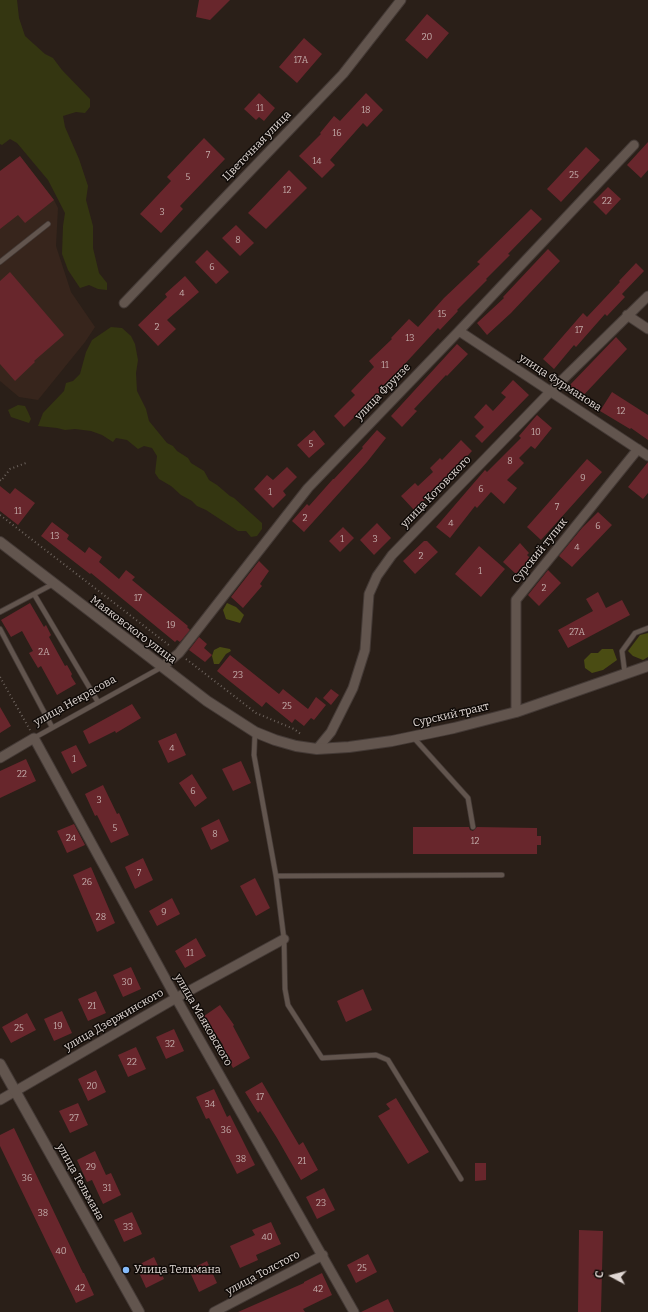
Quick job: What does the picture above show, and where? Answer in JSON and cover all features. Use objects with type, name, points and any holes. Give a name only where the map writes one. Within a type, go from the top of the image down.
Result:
[{"type":"street","name":"Цветочная улица","points":[[124,303],[343,74],[401,0]]},
{"type":"street","name":"улица Фрунзе","points":[[162,667],[179,653],[308,488],[459,331],[634,145]]},
{"type":"street","name":"улица Котовского","points":[[317,749],[331,732],[353,688],[365,650],[369,594],[377,576],[392,555],[627,315],[648,296]]},
{"type":"street","points":[[627,315],[648,329]]},
{"type":"street","name":"улица Фурманова","points":[[459,331],[648,456]]},
{"type":"street","name":"Сурский тупик","points":[[516,712],[516,600],[638,449]]},
{"type":"street","name":"Маяковского улица","points":[[0,542],[162,667],[208,701],[255,732]]},
{"type":"street","name":"Сурский тракт","points":[[255,732],[296,746],[317,749],[349,747],[392,741],[454,728],[516,712],[648,666]]},
{"type":"street","name":"улица Некрасова","points":[[0,758],[34,738]]},
{"type":"street","name":"улица Маяковского","points":[[34,738],[176,998],[323,1254],[354,1312]]},
{"type":"street","name":"улица Дзержинского","points":[[0,1100],[176,998],[284,939]]},
{"type":"street","name":"улица Тельмана","points":[[0,1064],[139,1312]]},
{"type":"street","name":"улица Толстого","points":[[214,1312],[323,1254]]},
{"type":"lane","points":[[0,262],[48,224]]},
{"type":"lane","points":[[0,612],[53,584]]},
{"type":"lane","points":[[34,594],[98,702]]},
{"type":"lane","points":[[625,674],[622,651],[635,633],[648,628]]},
{"type":"lane","points":[[0,629],[52,727]]},
{"type":"lane","name":"улица Некрасова","points":[[34,738],[162,667]]},
{"type":"lane","points":[[255,732],[254,755],[276,876],[284,939],[285,989],[288,1005],[322,1058],[376,1055],[388,1060],[461,1179]]},
{"type":"lane","points":[[413,737],[468,798],[473,827]]},
{"type":"lane","points":[[276,876],[502,875]]},
{"type":"path","points":[[0,480],[10,469],[26,463]]},
{"type":"path","points":[[0,515],[256,713],[294,729],[317,749]]},
{"type":"path","points":[[0,677],[34,738]]},
{"type":"shaded area","points":[[20,156],[54,200],[58,208],[56,246],[71,292],[95,327],[85,342],[38,400],[19,397],[0,381],[0,171]]},
{"type":"shaded area","points":[[227,603],[236,607],[244,615],[240,623],[226,619],[223,610]]},
{"type":"shaded area","points":[[648,633],[648,657],[643,660],[633,656],[628,651],[640,635]]},
{"type":"shaded area","points":[[220,647],[230,649],[231,651],[226,654],[219,664],[214,664],[212,656],[214,650]]},
{"type":"shaded area","points":[[602,649],[613,649],[617,660],[603,670],[592,673],[585,668],[584,660],[591,653],[598,653]]},
{"type":"green space","points":[[0,0],[17,0],[19,18],[25,36],[45,54],[53,58],[62,70],[90,99],[90,107],[85,113],[76,112],[63,116],[65,127],[79,159],[88,186],[86,200],[93,226],[93,248],[99,273],[107,283],[107,290],[98,289],[89,285],[80,288],[68,270],[62,254],[65,213],[48,180],[17,143],[10,139],[2,145],[0,144]]},
{"type":"green space","points":[[111,327],[122,328],[131,336],[135,344],[138,360],[136,373],[137,391],[146,409],[149,421],[167,443],[188,458],[191,463],[204,471],[209,480],[234,498],[262,523],[262,529],[257,536],[251,537],[246,531],[238,531],[206,510],[197,506],[171,486],[159,479],[155,473],[157,456],[152,448],[144,446],[138,449],[127,440],[116,438],[113,442],[102,435],[91,431],[75,429],[65,430],[38,426],[43,413],[64,391],[66,383],[73,381],[80,374],[86,352],[92,340]]},
{"type":"green space","points":[[18,405],[25,406],[31,419],[29,423],[11,417],[8,410]]},
{"type":"building","points":[[199,0],[230,0],[210,20],[196,17]]},
{"type":"building","points":[[427,14],[449,33],[427,59],[405,40]]},
{"type":"building","points":[[304,38],[322,54],[297,83],[279,67]]},
{"type":"building","points":[[259,93],[275,108],[264,121],[259,117],[256,120],[244,109]]},
{"type":"building","points":[[366,93],[383,110],[367,127],[363,123],[330,160],[335,165],[322,178],[299,156],[321,134],[320,133],[334,116],[340,121]]},
{"type":"building","points":[[204,138],[225,159],[180,206],[183,209],[161,233],[140,214],[171,181],[167,177]]},
{"type":"building","points":[[648,142],[648,170],[641,178],[627,165]]},
{"type":"building","points":[[586,147],[600,160],[561,202],[547,189]]},
{"type":"building","points":[[20,156],[54,200],[25,223],[18,215],[0,229],[0,171]]},
{"type":"building","points":[[289,170],[307,188],[266,229],[248,213]]},
{"type":"building","points":[[608,187],[621,199],[606,215],[593,202]]},
{"type":"building","points":[[531,209],[542,219],[508,254],[510,255],[457,310],[458,311],[440,330],[438,328],[402,368],[383,386],[385,387],[344,427],[334,416],[355,395],[351,391],[374,367],[369,361],[392,339],[391,338],[409,319],[418,327],[444,298],[480,264],[477,262]]},
{"type":"building","points":[[236,225],[254,243],[240,256],[222,238]]},
{"type":"building","points":[[548,249],[560,261],[511,313],[487,335],[477,323],[504,298],[503,297]]},
{"type":"building","points":[[207,250],[229,272],[216,284],[195,262]]},
{"type":"building","points":[[636,263],[644,271],[622,294],[625,297],[607,316],[605,314],[576,347],[574,345],[554,369],[543,359],[583,313],[587,317]]},
{"type":"building","points":[[10,272],[64,335],[34,361],[35,362],[15,381],[0,364],[0,281]]},
{"type":"building","points":[[185,276],[199,292],[167,320],[176,329],[158,346],[138,325],[167,297],[165,294]]},
{"type":"building","points":[[616,337],[627,349],[580,399],[568,387]]},
{"type":"building","points":[[457,344],[468,354],[414,409],[417,411],[402,427],[391,416]]},
{"type":"building","points":[[513,380],[529,395],[482,443],[475,436],[484,427],[474,417],[486,404],[493,411],[506,397],[501,393]]},
{"type":"building","points":[[612,392],[648,415],[648,440],[631,428],[630,429],[600,411]]},
{"type":"building","points":[[537,415],[552,428],[535,449],[531,446],[519,458],[524,463],[507,480],[517,488],[504,504],[491,492],[477,508],[475,506],[450,538],[436,527],[485,470],[487,472],[521,438],[519,436]]},
{"type":"building","points":[[314,430],[325,444],[309,458],[297,445]]},
{"type":"building","points":[[377,430],[386,438],[367,462],[304,532],[292,521],[307,504],[309,506],[363,448],[362,447]]},
{"type":"building","points":[[461,440],[472,451],[453,471],[454,472],[414,510],[401,496],[415,483],[418,486],[433,472],[430,468],[440,458],[442,460]]},
{"type":"building","points":[[587,459],[602,472],[541,540],[527,527]]},
{"type":"building","points":[[648,462],[648,493],[643,499],[628,487]]},
{"type":"building","points":[[287,467],[297,477],[283,491],[286,495],[273,508],[254,489],[267,475],[273,480]]},
{"type":"building","points":[[0,486],[10,494],[15,488],[35,503],[18,525],[0,511]]},
{"type":"building","points":[[598,512],[612,525],[572,567],[559,556],[582,528]]},
{"type":"building","points":[[52,522],[69,535],[67,539],[85,553],[89,547],[102,557],[99,562],[119,579],[126,570],[135,577],[132,580],[188,626],[187,627],[190,630],[180,642],[177,640],[175,642],[91,573],[90,574],[41,536]]},
{"type":"building","points":[[377,523],[391,538],[374,555],[360,540]]},
{"type":"building","points":[[343,527],[354,538],[340,552],[329,541]]},
{"type":"building","points":[[424,541],[427,541],[438,552],[415,574],[403,561]]},
{"type":"building","points":[[520,543],[529,553],[527,555],[531,559],[517,575],[503,562]]},
{"type":"building","points":[[479,546],[505,569],[481,597],[455,574]]},
{"type":"building","points":[[259,561],[269,571],[260,584],[262,586],[243,608],[231,597]]},
{"type":"building","points":[[548,570],[561,583],[539,606],[528,595]]},
{"type":"building","points":[[598,592],[606,608],[622,600],[630,615],[568,648],[558,630],[593,611],[586,599]]},
{"type":"building","points":[[30,603],[44,627],[46,625],[51,635],[49,637],[65,666],[67,665],[76,684],[57,695],[41,666],[38,668],[29,653],[33,651],[22,631],[11,637],[1,620]]},
{"type":"building","points":[[199,637],[207,644],[204,648],[212,655],[205,662],[189,650]]},
{"type":"building","points":[[230,655],[279,694],[283,689],[308,709],[316,697],[326,705],[314,720],[311,718],[304,726],[295,719],[292,723],[266,702],[262,707],[217,671]]},
{"type":"building","points":[[331,689],[339,695],[331,705],[323,698]]},
{"type":"building","points":[[132,704],[141,718],[116,733],[115,731],[89,744],[83,731]]},
{"type":"building","points":[[0,707],[11,726],[0,733]]},
{"type":"building","points":[[176,733],[186,755],[168,763],[158,741]]},
{"type":"building","points":[[76,745],[87,766],[72,774],[61,752]]},
{"type":"building","points":[[26,759],[36,781],[0,798],[0,771]]},
{"type":"building","points":[[241,761],[251,783],[233,791],[222,769]]},
{"type":"building","points":[[192,774],[207,798],[195,807],[179,783]]},
{"type":"building","points":[[103,785],[117,814],[119,813],[129,835],[111,843],[97,815],[95,816],[85,794]]},
{"type":"building","points":[[219,819],[229,841],[211,850],[201,828]]},
{"type":"building","points":[[74,824],[85,845],[67,853],[57,831]]},
{"type":"building","points":[[413,827],[469,827],[470,830],[473,831],[477,827],[537,828],[537,836],[541,836],[541,845],[537,845],[537,854],[413,854]]},
{"type":"building","points":[[143,858],[153,880],[135,889],[125,867]]},
{"type":"building","points":[[91,867],[115,923],[97,932],[73,875]]},
{"type":"building","points":[[255,878],[270,908],[256,916],[240,886]]},
{"type":"building","points":[[172,898],[180,914],[157,926],[149,911]]},
{"type":"building","points":[[196,938],[206,956],[185,968],[175,951]]},
{"type":"building","points":[[131,967],[141,989],[123,997],[113,975]]},
{"type":"building","points":[[363,989],[372,1010],[346,1022],[337,1001]]},
{"type":"building","points":[[96,991],[106,1013],[88,1021],[78,999]]},
{"type":"building","points":[[220,1005],[234,1025],[233,1026],[250,1058],[233,1068],[221,1046],[223,1045],[204,1016]]},
{"type":"building","points":[[62,1011],[72,1033],[54,1041],[44,1019]]},
{"type":"building","points":[[27,1013],[36,1030],[11,1043],[2,1027]]},
{"type":"building","points":[[174,1029],[184,1051],[166,1059],[156,1037]]},
{"type":"building","points":[[136,1047],[146,1069],[128,1077],[118,1055]]},
{"type":"building","points":[[96,1070],[106,1092],[88,1101],[78,1079]]},
{"type":"building","points":[[262,1082],[299,1145],[303,1142],[318,1170],[301,1180],[260,1111],[258,1113],[245,1092]]},
{"type":"building","points":[[214,1089],[227,1117],[230,1115],[255,1165],[237,1174],[209,1118],[206,1119],[196,1097]]},
{"type":"building","points":[[396,1098],[429,1152],[408,1164],[378,1116],[390,1109],[386,1104]]},
{"type":"building","points":[[78,1103],[88,1125],[70,1133],[59,1111]]},
{"type":"building","points":[[14,1128],[94,1295],[76,1303],[0,1146],[0,1135]]},
{"type":"building","points":[[95,1151],[106,1175],[111,1173],[121,1195],[103,1204],[92,1180],[87,1182],[77,1160]]},
{"type":"building","points":[[475,1163],[486,1163],[486,1180],[475,1181]]},
{"type":"building","points":[[324,1188],[335,1210],[317,1219],[306,1197]]},
{"type":"building","points":[[132,1212],[142,1234],[124,1242],[114,1220]]},
{"type":"building","points":[[271,1222],[281,1244],[256,1255],[258,1260],[240,1268],[230,1246],[255,1235],[252,1230]]},
{"type":"building","points":[[579,1230],[603,1231],[601,1312],[578,1312]]},
{"type":"building","points":[[368,1254],[377,1272],[356,1283],[347,1265]]},
{"type":"building","points":[[154,1257],[164,1279],[146,1288],[136,1266]]},
{"type":"building","points":[[207,1261],[217,1283],[199,1292],[189,1270]]},
{"type":"building","points":[[322,1273],[332,1295],[303,1309],[305,1312],[238,1312],[304,1283]]},
{"type":"building","points":[[388,1299],[394,1312],[361,1312]]},
{"type":"place","name":"Улица Тельмана","points":[[126,1270]]}]
